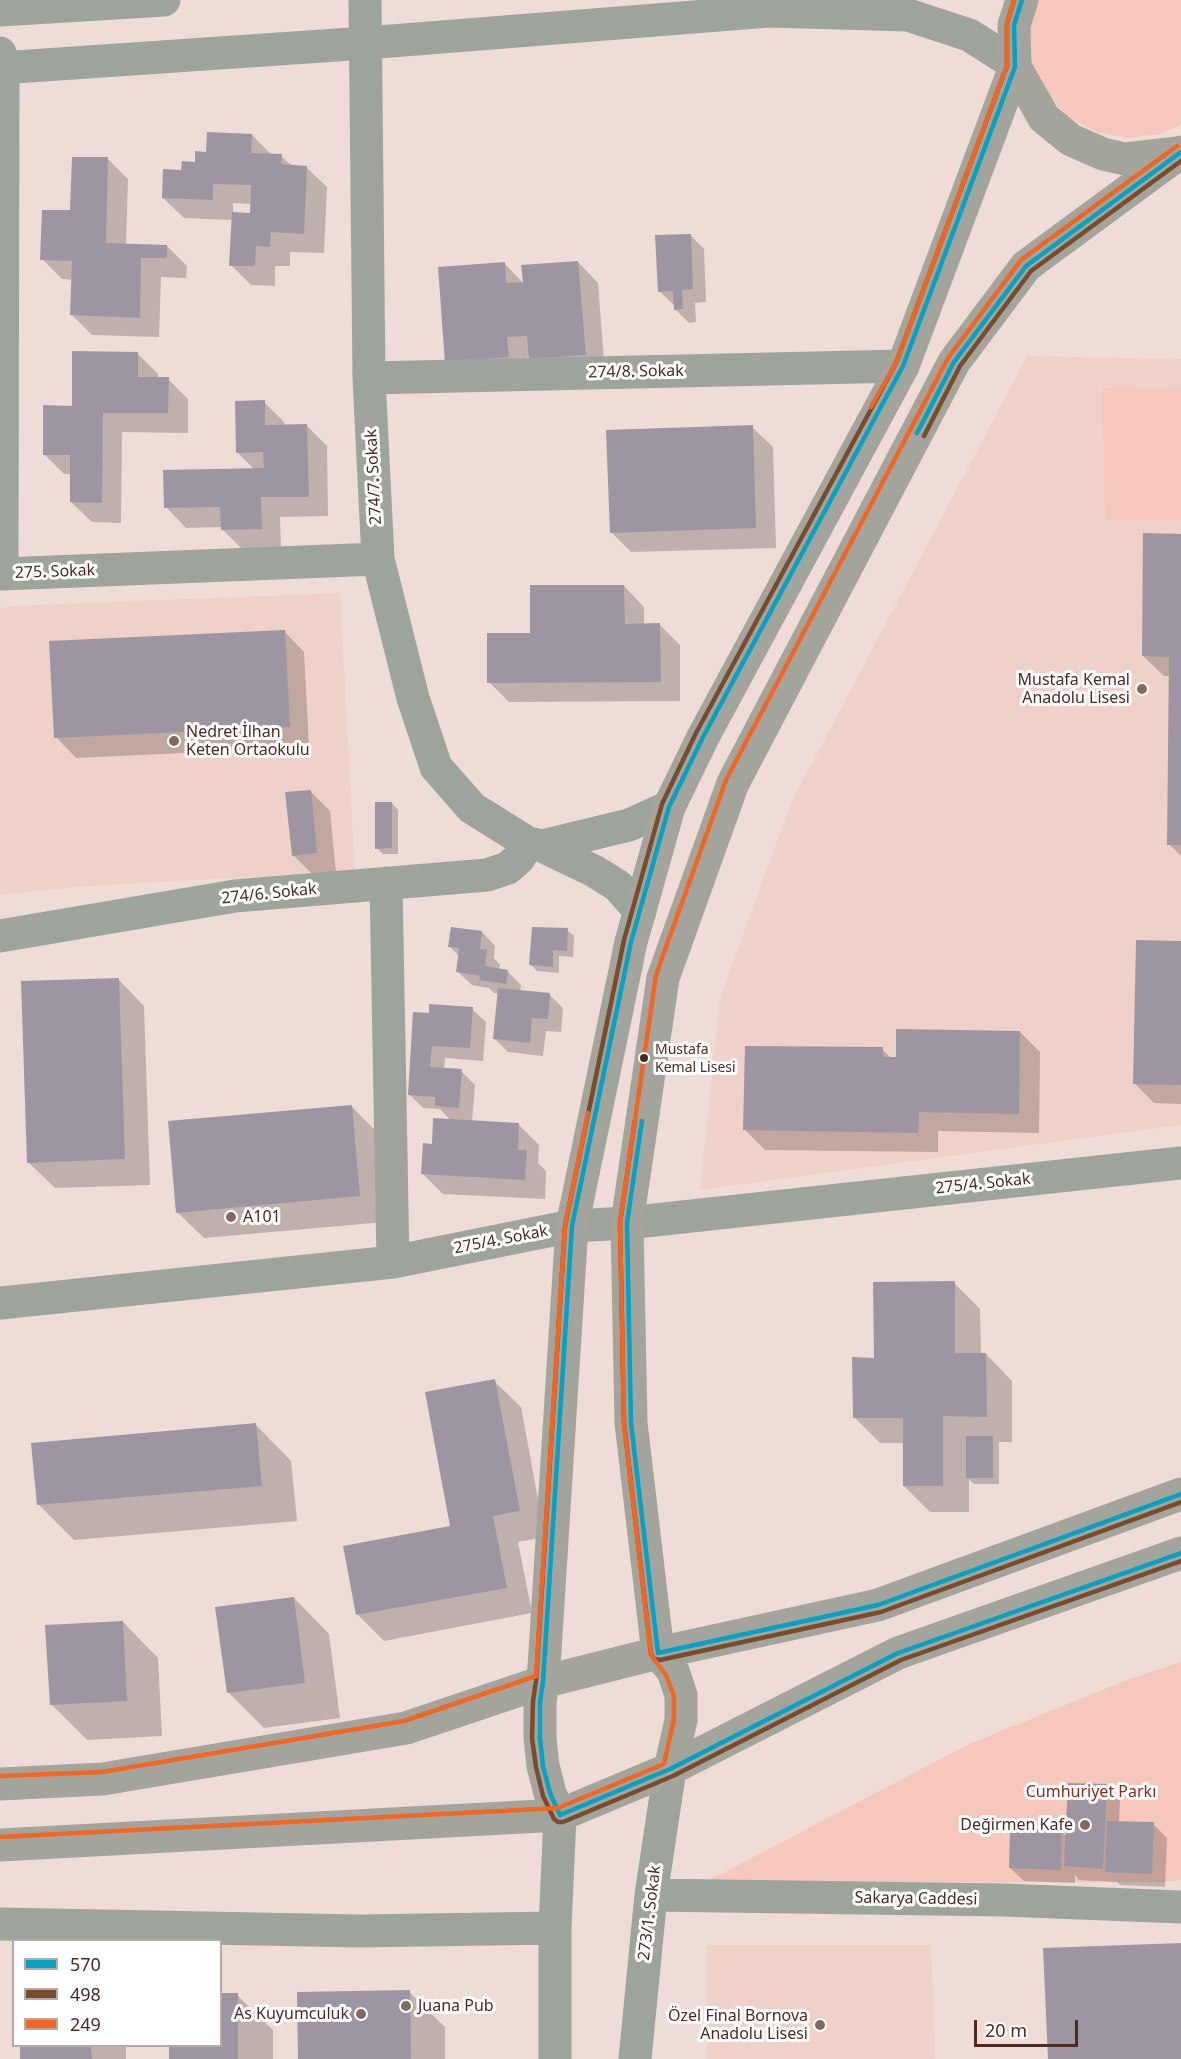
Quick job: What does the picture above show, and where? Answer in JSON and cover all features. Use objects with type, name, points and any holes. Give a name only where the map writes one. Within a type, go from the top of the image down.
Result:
[{"type":"main road","points":[[560,1815],[550,1793],[543,1767],[540,1702],[572,1226],[631,942],[669,807],[703,738],[903,366],[1015,66],[1014,25],[1022,0]]},
{"type":"main road","points":[[1015,66],[1044,118],[1071,140],[1103,154],[1125,159],[1180,152]]},
{"type":"main road","points":[[670,1768],[681,1720],[681,1695],[673,1671],[658,1653],[631,1423],[627,1223],[663,978],[733,783],[954,362],[1026,266],[1180,152]]},
{"type":"main road","points":[[0,1784],[103,1779],[406,1728],[543,1682],[658,1653],[878,1605],[1181,1494]]},
{"type":"main road","points":[[0,1845],[560,1815],[670,1768],[898,1653],[1181,1553]]},
{"type":"street","points":[[0,10],[164,0]]},
{"type":"street","name":"274/7. Sokak","points":[[365,0],[369,378],[378,560],[413,698],[435,767],[472,808],[535,845],[594,871],[618,886],[640,911]]},
{"type":"street","points":[[1,63],[366,43],[781,11],[908,15],[969,35],[1015,66]]},
{"type":"street","name":"275. Sokak","points":[[1,63],[1,575],[378,560]]},
{"type":"street","name":"274/8. Sokak","points":[[369,378],[903,366]]},
{"type":"street","points":[[535,845],[629,825],[669,807]]},
{"type":"street","name":"274/6. Sokak","points":[[0,936],[235,896],[487,875],[508,868],[535,845]]},
{"type":"street","points":[[386,883],[393,1262]]},
{"type":"street","name":"275/4. Sokak","points":[[0,1303],[393,1262],[572,1226],[627,1223],[1181,1163]]},
{"type":"street","name":"273/1. Sokak","points":[[635,2059],[651,1895],[670,1768]]},
{"type":"street","points":[[555,2059],[555,1928],[560,1815]]},
{"type":"street","name":"Sakarya Caddesi","points":[[651,1895],[1004,1900],[1181,1907]]},
{"type":"street","points":[[0,1924],[360,1931],[555,1928]]},
{"type":"shaded area","name":"Mustafa Kemal Lisesi","points":[[1027,356],[1181,359],[1181,1125],[700,1190],[720,998],[791,803]]},
{"type":"shaded area","name":"Nedret İlhan Keten Ortaokulu","points":[[340,593],[355,871],[76,887],[0,895],[0,610],[9,606]]},
{"type":"shaded area","name":"Özel Final Bornova Anadolu Lisesi","points":[[707,1945],[931,1945],[935,2059],[707,2059]]},
{"type":"green space","points":[[1034,0],[1181,0],[1181,124],[1161,134],[1128,138],[1096,132],[1067,116],[1045,92],[1031,62],[1028,29]]},
{"type":"green space","points":[[1102,388],[1181,389],[1181,520],[1105,519]]},
{"type":"green space","name":"Cumhuriyet Parkı","points":[[1181,1662],[1181,1880],[1166,1882],[704,1883],[969,1744],[1127,1680]]},
{"type":"building","points":[[207,132],[252,134],[251,153],[282,154],[281,164],[307,166],[304,234],[271,232],[270,247],[256,246],[255,266],[229,266],[232,212],[250,213],[251,185],[213,184],[213,200],[162,198],[163,169],[181,170],[182,161],[195,162],[195,151],[206,152]]},
{"type":"building","points":[[72,157],[108,157],[106,243],[167,245],[167,258],[141,258],[140,318],[70,315],[72,261],[40,260],[42,210],[70,210]]},
{"type":"building","points":[[691,234],[693,289],[682,290],[683,309],[674,310],[673,291],[658,292],[655,235]]},
{"type":"building","points":[[578,261],[586,355],[529,359],[527,336],[507,337],[509,357],[445,363],[438,267],[505,262],[506,283],[523,282],[521,265]]},
{"type":"building","points":[[72,351],[138,352],[138,377],[169,377],[168,413],[103,413],[102,503],[70,502],[70,455],[43,455],[43,405],[72,406]]},
{"type":"building","points":[[265,400],[265,425],[307,424],[309,497],[261,497],[262,529],[221,530],[220,507],[164,508],[163,470],[264,468],[263,452],[236,453],[235,401]]},
{"type":"building","points":[[753,425],[756,528],[610,533],[606,430]]},
{"type":"building","name":"Mustafa Kemal Anadolu Lisesi","points":[[1143,533],[1181,534],[1181,845],[1167,845],[1169,657],[1142,656]]},
{"type":"building","points":[[530,585],[624,585],[625,624],[660,623],[661,682],[487,683],[487,633],[530,633]]},
{"type":"building","name":"Nedret İlhan Keten Ortaokulu","points":[[285,630],[290,727],[54,738],[49,641]]},
{"type":"building","points":[[311,790],[317,853],[292,856],[285,792]]},
{"type":"building","points":[[375,802],[392,802],[392,848],[375,849]]},
{"type":"building","points":[[451,927],[482,931],[480,949],[487,950],[485,966],[508,970],[506,984],[479,980],[480,976],[456,972],[459,948],[448,947]]},
{"type":"building","points":[[532,927],[568,928],[567,951],[553,950],[553,967],[529,965]]},
{"type":"building","points":[[1136,940],[1181,941],[1181,1085],[1133,1084]]},
{"type":"building","points":[[119,978],[125,1159],[27,1163],[21,981]]},
{"type":"building","points":[[498,988],[550,993],[548,1019],[532,1018],[530,1043],[493,1039]]},
{"type":"building","points":[[429,1004],[473,1007],[470,1048],[432,1046],[430,1067],[462,1069],[459,1108],[435,1106],[435,1097],[408,1095],[413,1012],[429,1013]]},
{"type":"building","points":[[896,1029],[1020,1031],[1019,1114],[919,1112],[918,1133],[743,1130],[745,1046],[883,1047],[883,1057],[896,1057]]},
{"type":"building","points":[[352,1105],[360,1196],[176,1213],[168,1121]]},
{"type":"building","points":[[433,1118],[519,1123],[518,1150],[527,1150],[525,1180],[421,1174],[423,1143],[432,1144]]},
{"type":"building","points":[[955,1281],[955,1353],[986,1353],[987,1417],[943,1416],[943,1486],[903,1486],[903,1418],[853,1418],[852,1357],[874,1358],[873,1282]]},
{"type":"building","points":[[495,1379],[520,1511],[493,1516],[507,1588],[356,1615],[343,1546],[450,1526],[425,1392]]},
{"type":"building","points":[[256,1423],[262,1486],[37,1505],[31,1443]]},
{"type":"building","points":[[966,1436],[993,1436],[993,1478],[966,1478]]},
{"type":"building","points":[[294,1597],[305,1683],[227,1693],[215,1607]]},
{"type":"building","points":[[123,1621],[127,1701],[50,1705],[45,1625]]},
{"type":"building","name":"Değirmen Kafe","points":[[1068,1783],[1107,1784],[1103,1869],[1064,1866]]},
{"type":"building","points":[[1107,1821],[1154,1822],[1152,1874],[1105,1872]]},
{"type":"building","points":[[1010,1829],[1062,1830],[1061,1870],[1009,1868]]},
{"type":"building","points":[[1181,1943],[1181,2059],[1048,2059],[1043,1948]]},
{"type":"building","points":[[410,1990],[411,2059],[298,2059],[297,1992]]},
{"type":"building","points":[[222,1993],[238,1993],[238,2059],[169,2059],[169,2047],[222,2047]]},
{"type":"building","points":[[20,2047],[91,2047],[92,2059],[20,2059]]},
{"type":"transit line","name":"498","points":[[1014,0],[1007,24],[1007,66],[896,363],[696,733],[662,804],[624,940],[565,1226],[533,1701],[532,1738],[543,1796],[554,1819],[563,1822],[673,1776],[901,1660],[1181,1561]]},
{"type":"transit line","name":"249","points":[[871,407],[896,363],[1007,66],[1007,24],[1014,0]]},
{"type":"transit line","name":"570","points":[[1022,0],[1014,25],[1015,67],[903,366],[703,737],[669,807],[631,942],[572,1226],[540,1702],[543,1766],[550,1793],[560,1815],[670,1769],[898,1653],[1181,1553]]},
{"type":"transit line","name":"249","points":[[0,1837],[558,1808],[664,1764],[674,1719],[674,1696],[666,1675],[651,1655],[624,1424],[620,1223],[656,975],[726,780],[948,358],[1021,260],[1177,146]]},
{"type":"transit line","name":"570","points":[[917,433],[954,362],[1026,266],[1181,152]]},
{"type":"transit line","name":"498","points":[[924,436],[960,366],[1031,271],[1181,161]]},
{"type":"transit line","name":"249","points":[[0,1776],[102,1772],[404,1721],[536,1676],[565,1226],[588,1113]]},
{"type":"transit line","name":"498","points":[[635,1120],[620,1223],[624,1423],[651,1654],[654,1659],[660,1660],[881,1612],[1181,1502]]},
{"type":"transit line","name":"570","points":[[642,1121],[627,1223],[631,1423],[658,1653],[878,1605],[1181,1494]]},
{"type":"place","name":"Mustafa Kemal Anadolu Lisesi","points":[[1142,689]]},
{"type":"place","name":"Nedret İlhan Keten Ortaokulu","points":[[174,741]]},
{"type":"place","name":"Mustafa Kemal Lisesi","points":[[644,1058]]},
{"type":"place","name":"A101","points":[[231,1217]]},
{"type":"place","name":"Değirmen Kafe","points":[[1085,1825]]},
{"type":"place","name":"Juana Pub","points":[[406,2006]]},
{"type":"place","name":"As Kuyumculuk","points":[[361,2014]]},
{"type":"place","name":"Özel Final Bornova Anadolu Lisesi","points":[[820,2025]]}]
